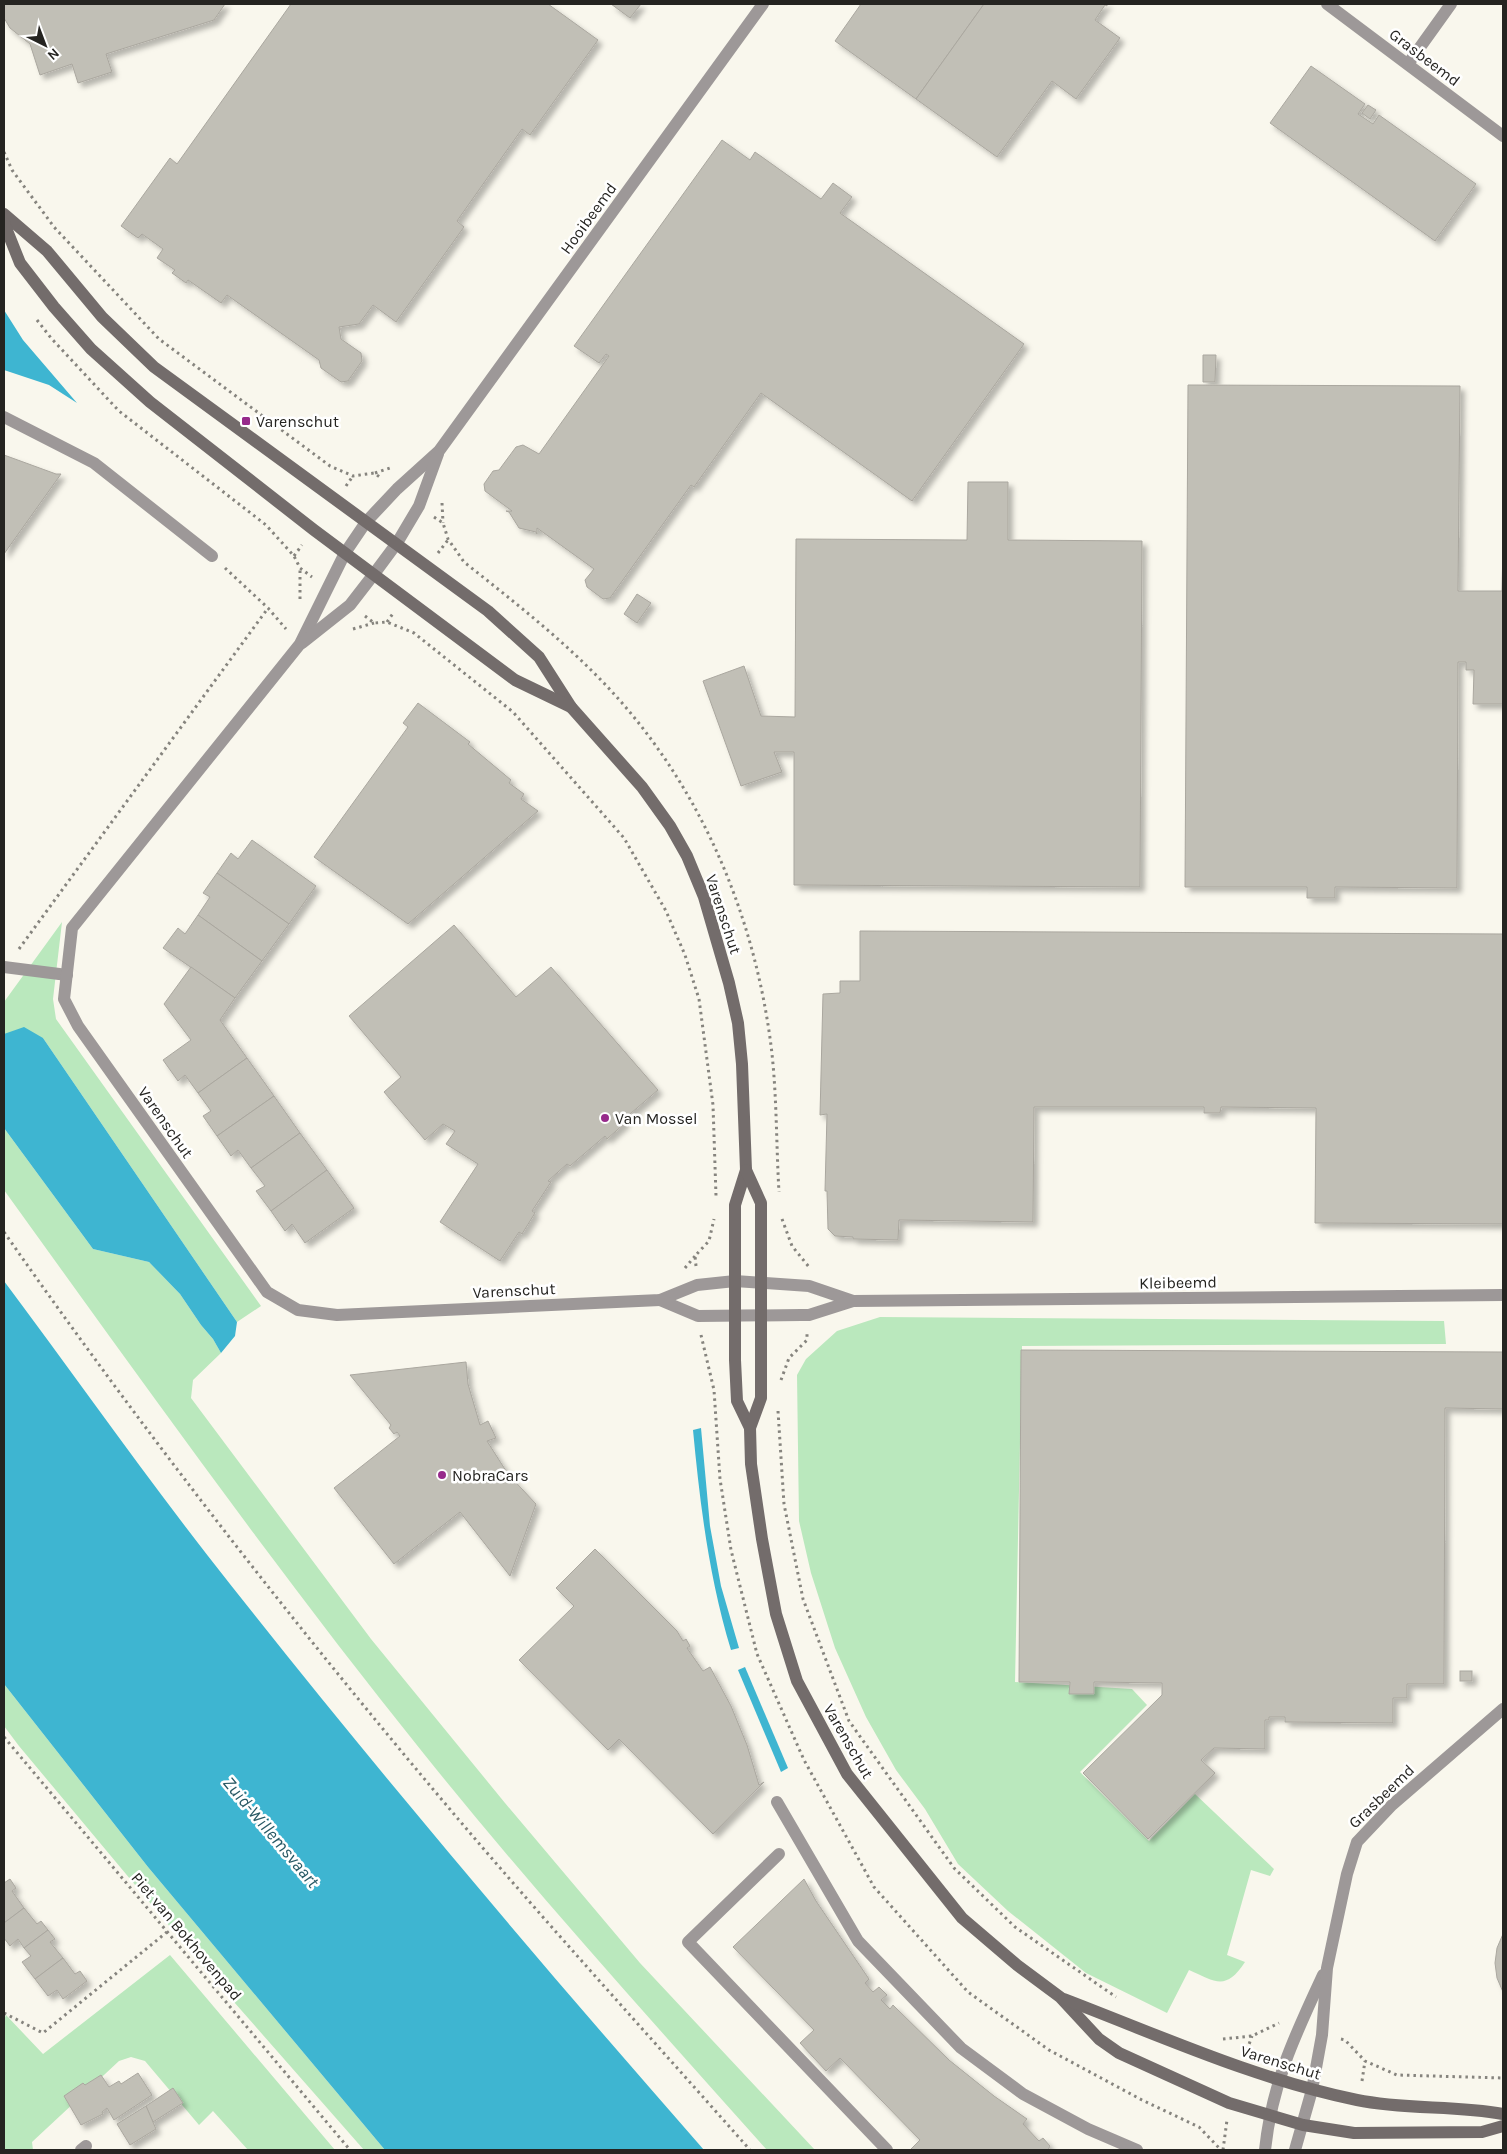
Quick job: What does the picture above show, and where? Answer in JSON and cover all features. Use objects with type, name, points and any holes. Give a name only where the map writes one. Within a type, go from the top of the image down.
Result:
[{"type":"street","name":"Hooibeemd","points":[[345,553],[366,522],[397,489],[439,452],[763,4]]},
{"type":"street","name":"Grasbeemd","points":[[1327,4],[1503,136]]},
{"type":"street","points":[[1408,64],[1451,4]]},
{"type":"street","name":"Varenschut","points":[[4,214],[47,252],[102,317],[154,367],[488,611],[540,657],[571,707],[642,787],[670,826],[687,856],[704,897],[729,983],[738,1023],[742,1064],[746,1170],[735,1204],[737,1401],[750,1428],[753,1473],[776,1614],[801,1690],[847,1774],[962,1918],[1017,1965],[1060,1997],[1099,2039],[1119,2052],[1229,2103],[1303,2125],[1354,2133],[1482,2132],[1503,2126]]},
{"type":"street","name":"Varenschut","points":[[4,223],[20,263],[54,307],[91,349],[150,402],[345,553],[515,680],[571,707]]},
{"type":"street","points":[[4,417],[94,463],[212,556]]},
{"type":"street","name":"Hooibeemd","points":[[374,574],[419,506],[439,452]]},
{"type":"street","name":"Varenschut","points":[[345,553],[300,644],[72,928],[64,999],[78,1026],[267,1292],[298,1310],[338,1315],[660,1300],[697,1285],[735,1281]]},
{"type":"street","name":"Varenschut","points":[[300,644],[350,605],[374,574]]},
{"type":"street","points":[[5,967],[67,975]]},
{"type":"street","name":"Varenschut","points":[[746,1170],[761,1203],[761,1398],[750,1428]]},
{"type":"street","name":"Kleibeemd","points":[[735,1281],[809,1286],[853,1301]]},
{"type":"street","name":"Kleibeemd","points":[[735,1314],[808,1315],[853,1301],[1503,1295]]},
{"type":"street","name":"Varenschut","points":[[660,1300],[698,1316],[735,1314]]},
{"type":"street","name":"Grasbeemd","points":[[1303,2125],[1312,2090],[1322,2035],[1327,1968],[1347,1874],[1357,1842],[1392,1805],[1503,1709]]},
{"type":"street","points":[[777,1802],[858,1941],[961,2048],[1023,2094],[1088,2129],[1137,2150]]},
{"type":"street","points":[[779,1854],[688,1942],[886,2150]]},
{"type":"street","name":"Grasbeemd","points":[[1268,2115],[1278,2080],[1298,2028],[1327,1968]]},
{"type":"street","name":"Varenschut","points":[[1060,1997],[1278,2080],[1312,2090],[1360,2101],[1476,2109],[1503,2114]]},
{"type":"street","points":[[1265,2150],[1268,2115]]},
{"type":"street","points":[[1295,2150],[1303,2125]]},
{"type":"path","points":[[212,556],[268,608],[300,644]]},
{"type":"path","points":[[5,967],[268,608]]},
{"type":"path","points":[[4,1232],[118,1391],[284,1606],[460,1820],[750,2150]]},
{"type":"path","name":"Piet van Bokhovenpad","points":[[4,1737],[350,2150]]},
{"type":"path","points":[[4,2013],[43,2033],[167,1932]]},
{"type":"green space","points":[[62,922],[53,999],[56,1019],[261,1306],[237,1322],[43,1038],[4,1034],[4,1002]]},
{"type":"green space","points":[[4,1128],[93,1249],[149,1262],[180,1294],[221,1353],[193,1380],[191,1398],[371,1639],[505,1803],[640,1963],[815,2150],[767,2150],[550,1905],[465,1805],[369,1685],[158,1404],[4,1190]]},
{"type":"green space","points":[[880,1317],[1444,1321],[1446,1344],[1022,1346],[1015,1682],[1132,1689],[1147,1705],[1080,1772],[1149,1841],[1195,1794],[1274,1869],[1270,1876],[1251,1870],[1227,1955],[1245,1962],[1232,1977],[1220,1981],[1206,1978],[1189,1970],[1167,2013],[1086,1973],[1008,1911],[958,1864],[925,1809],[896,1770],[866,1717],[835,1648],[811,1573],[799,1521],[797,1375],[806,1359],[837,1331]]},
{"type":"green space","points":[[4,1684],[148,1867],[385,2150],[364,2150],[212,1977],[19,1746],[4,1726]]},
{"type":"green space","points":[[170,1955],[335,2150],[248,2150],[213,2111],[199,2125],[145,2061],[131,2057],[119,2061],[32,2142],[33,2150],[4,2150],[4,2020],[6,2015],[43,2054]]},
{"type":"water","points":[[4,310],[23,340],[77,403],[49,385],[4,370]]},
{"type":"water","points":[[24,1027],[43,1038],[237,1322],[235,1336],[221,1353],[180,1294],[149,1262],[93,1249],[4,1128],[4,1034]]},
{"type":"water","name":"Zuid-Willemsvaart","points":[[4,1281],[156,1488],[268,1632],[452,1856],[704,2150],[385,2150],[148,1867],[4,1684]]},
{"type":"water","points":[[701,1428],[710,1526],[721,1586],[739,1648],[731,1650],[711,1568],[702,1513],[693,1430]]},
{"type":"water","points":[[745,1667],[788,1768],[781,1772],[738,1670]]},
{"type":"building","points":[[4,4],[225,4],[214,20],[106,54],[112,72],[78,83],[72,64],[40,75],[30,44],[10,28],[4,18]]},
{"type":"building","points":[[291,4],[548,4],[598,40],[530,135],[522,129],[457,221],[464,227],[396,322],[373,305],[359,324],[339,327],[341,339],[361,353],[362,361],[348,381],[341,382],[321,368],[319,360],[227,295],[221,303],[188,280],[186,283],[172,273],[175,270],[157,258],[163,249],[142,234],[138,238],[121,226],[170,158],[177,164]]},
{"type":"building","points":[[611,4],[641,4],[630,18]]},
{"type":"building","points":[[861,4],[984,4],[916,99],[835,41]]},
{"type":"building","points":[[984,4],[1107,4],[1095,20],[1120,38],[1076,99],[1052,81],[997,157],[916,99]]},
{"type":"building","points":[[1311,66],[1365,104],[1358,114],[1373,124],[1379,115],[1476,184],[1435,241],[1270,123]]},
{"type":"building","points":[[1368,105],[1376,110],[1370,119],[1362,113]]},
{"type":"building","points":[[722,140],[750,160],[755,152],[821,199],[833,183],[852,197],[840,213],[1024,344],[912,501],[761,393],[694,487],[691,485],[610,598],[603,599],[587,587],[585,580],[594,569],[537,528],[537,534],[536,532],[519,528],[509,512],[506,511],[512,511],[485,491],[484,484],[493,471],[499,470],[516,447],[523,445],[539,454],[609,356],[606,354],[599,363],[574,346]]},
{"type":"building","points":[[1203,355],[1216,355],[1215,382],[1203,382]]},
{"type":"building","points":[[1188,385],[1460,386],[1458,591],[1502,591],[1503,544],[1503,704],[1473,704],[1474,670],[1466,670],[1466,662],[1458,662],[1457,888],[1335,887],[1335,898],[1307,898],[1307,887],[1185,887]]},
{"type":"building","points":[[4,455],[56,474],[61,474],[4,554]]},
{"type":"building","points":[[968,482],[1008,482],[1008,540],[1142,541],[1140,887],[794,885],[794,752],[774,752],[782,772],[741,786],[703,681],[744,666],[761,716],[795,717],[796,539],[967,540]]},
{"type":"building","points":[[637,594],[651,603],[637,623],[624,614]]},
{"type":"building","points":[[418,703],[470,742],[468,744],[511,780],[509,783],[524,794],[521,799],[538,811],[408,924],[314,857],[408,727],[403,723]]},
{"type":"building","points":[[252,840],[316,886],[289,924],[217,873],[231,853],[238,859]]},
{"type":"building","points":[[217,873],[289,924],[262,961],[198,915],[210,897],[203,893]]},
{"type":"building","points":[[198,915],[262,961],[235,998],[163,948],[178,928],[185,934]]},
{"type":"building","points":[[454,925],[516,997],[551,967],[658,1090],[623,1120],[625,1123],[607,1139],[605,1136],[570,1166],[567,1164],[548,1181],[551,1182],[532,1211],[535,1213],[522,1234],[519,1232],[500,1261],[440,1222],[478,1164],[446,1144],[455,1131],[443,1124],[425,1140],[384,1092],[401,1077],[349,1016]]},
{"type":"building","points":[[860,931],[1503,934],[1503,1224],[1315,1223],[1316,1108],[1221,1107],[1220,1113],[1204,1113],[1204,1107],[1034,1107],[1033,1222],[899,1220],[898,1240],[853,1239],[853,1237],[835,1236],[828,1229],[827,1191],[825,1191],[827,1114],[820,1115],[823,994],[840,993],[840,981],[860,981]]},
{"type":"building","points":[[191,967],[235,998],[220,1020],[247,1058],[198,1093],[185,1075],[178,1081],[163,1060],[191,1040],[164,1004]]},
{"type":"building","points":[[247,1058],[274,1096],[217,1136],[203,1116],[211,1111],[198,1093]]},
{"type":"building","points":[[274,1096],[300,1133],[251,1168],[238,1150],[231,1156],[217,1136]]},
{"type":"building","points":[[300,1133],[327,1170],[271,1211],[256,1191],[265,1186],[251,1168]]},
{"type":"building","points":[[327,1170],[354,1208],[305,1243],[292,1224],[285,1231],[271,1211]]},
{"type":"building","points":[[1021,1350],[1503,1352],[1503,1409],[1445,1408],[1444,1684],[1407,1684],[1407,1698],[1393,1698],[1393,1723],[1285,1722],[1285,1717],[1269,1717],[1269,1720],[1265,1720],[1265,1749],[1214,1748],[1201,1760],[1215,1773],[1148,1839],[1083,1773],[1162,1695],[1162,1683],[1094,1682],[1094,1694],[1069,1694],[1070,1682],[1019,1682]]},
{"type":"building","points":[[466,1362],[468,1384],[480,1425],[488,1421],[496,1438],[487,1441],[508,1474],[536,1504],[510,1576],[460,1512],[394,1564],[334,1488],[400,1436],[397,1432],[394,1434],[389,1428],[391,1425],[350,1375]]},
{"type":"building","points":[[595,1549],[677,1631],[683,1641],[686,1639],[690,1646],[687,1648],[703,1671],[710,1667],[731,1706],[747,1745],[759,1785],[764,1782],[713,1834],[619,1739],[608,1750],[519,1660],[574,1606],[556,1588]]},
{"type":"building","points":[[1460,1671],[1472,1671],[1472,1681],[1460,1681]]},
{"type":"building","points":[[10,1879],[16,1888],[12,1891],[24,1908],[4,1923],[4,1883]]},
{"type":"building","points":[[804,1879],[816,1901],[869,1979],[865,1983],[873,1992],[879,1987],[887,1995],[881,2000],[890,2009],[893,2005],[949,2060],[994,2096],[1027,2119],[1023,2124],[1039,2141],[1043,2138],[1050,2146],[1048,2150],[910,2150],[920,2140],[840,2058],[826,2071],[800,2043],[814,2030],[733,1947]]},
{"type":"building","points":[[24,1908],[37,1924],[41,1921],[48,1930],[24,1948],[18,1939],[10,1946],[4,1938],[4,1923]]},
{"type":"building","points":[[48,1930],[55,1939],[50,1942],[63,1958],[35,1979],[22,1962],[31,1956],[24,1948]]},
{"type":"building","points":[[1503,1934],[1503,1992],[1497,1978],[1495,1963],[1497,1948]]},
{"type":"building","points":[[63,1958],[75,1974],[80,1971],[87,1981],[63,1999],[57,1990],[48,1996],[35,1979]]},
{"type":"building","points":[[138,2073],[152,2095],[114,2120],[107,2108],[102,2112],[103,2114],[81,2125],[64,2096],[83,2083],[85,2085],[101,2075],[109,2087],[119,2081],[121,2084]]},
{"type":"building","points":[[173,2088],[183,2103],[153,2122],[146,2106]]},
{"type":"building","points":[[146,2106],[156,2129],[130,2145],[117,2124]]},
{"type":"place","name":"Varenschut","points":[[246,421]]},
{"type":"place","name":"Van Mossel","points":[[605,1118]]},
{"type":"place","name":"NobraCars","points":[[442,1475]]}]
